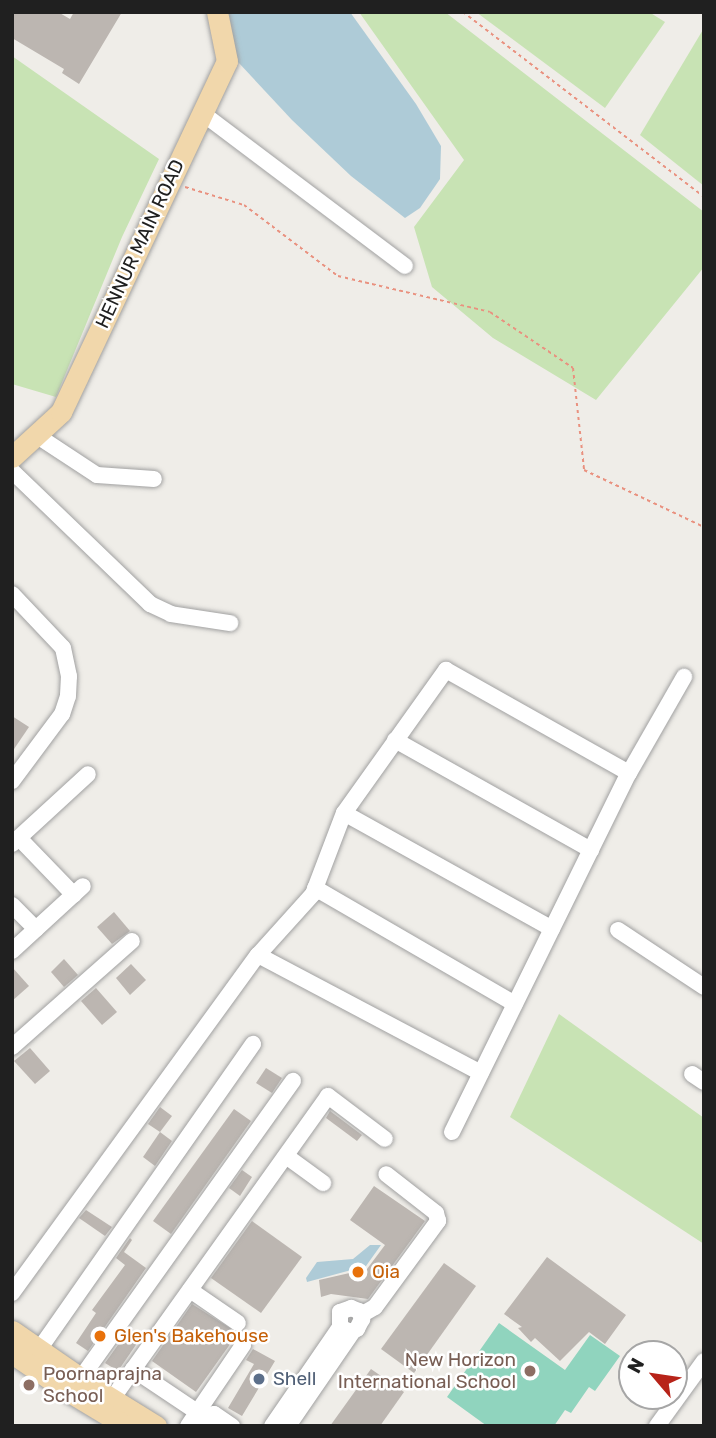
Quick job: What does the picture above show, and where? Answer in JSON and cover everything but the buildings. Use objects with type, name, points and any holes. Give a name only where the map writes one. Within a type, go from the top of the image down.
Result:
[{"type":"main road","name":"HENNUR MAIN ROAD","points":[[12,457],[61,412],[227,61],[217,12]]},
{"type":"main road","points":[[12,1331],[81,1378],[126,1426]]},
{"type":"main road","points":[[12,1353],[156,1426]]},
{"type":"street","points":[[202,113],[405,266]]},
{"type":"street","points":[[36,435],[97,475],[154,479]]},
{"type":"street","points":[[12,471],[150,604],[171,614],[230,623]]},
{"type":"street","points":[[12,594],[63,648],[69,676],[68,696],[62,714],[12,782]]},
{"type":"street","points":[[12,1293],[258,955],[315,888],[344,813],[446,670],[629,773]]},
{"type":"street","points":[[452,1132],[629,773],[684,677]]},
{"type":"street","points":[[395,740],[591,850]]},
{"type":"street","points":[[12,951],[79,890],[16,841],[88,774]]},
{"type":"street","points":[[344,813],[552,929]]},
{"type":"street","points":[[315,888],[515,1004]]},
{"type":"street","points":[[12,905],[36,929]]},
{"type":"street","points":[[618,930],[704,987]]},
{"type":"street","points":[[12,1046],[132,940]]},
{"type":"street","points":[[258,955],[481,1073]]},
{"type":"street","points":[[38,1351],[253,1044]]},
{"type":"street","points":[[81,1378],[293,1081]]},
{"type":"street","points":[[100,1398],[134,1369],[328,1096],[385,1139]]},
{"type":"street","points":[[286,1156],[323,1182]]},
{"type":"street","points":[[272,1426],[347,1329],[361,1323],[361,1315],[375,1307],[438,1221],[436,1213],[386,1174]]},
{"type":"street","points":[[190,1290],[237,1323]]},
{"type":"street","points":[[288,1426],[347,1329]]},
{"type":"street","points":[[197,1421],[243,1345]]},
{"type":"street","points":[[657,1426],[704,1361]]},
{"type":"street","points":[[134,1369],[197,1421]]},
{"type":"street","points":[[197,1421],[214,1414],[232,1426]]},
{"type":"path","points":[[463,12],[704,197]]},
{"type":"path","points":[[169,183],[244,205],[338,276],[490,312],[573,368],[584,470],[704,527]]},
{"type":"green space","points":[[359,12],[445,12],[704,212],[704,267],[596,400],[493,338],[432,287],[414,227],[464,160]]},
{"type":"green space","points":[[476,12],[649,12],[665,22],[605,108]]},
{"type":"green space","points":[[704,28],[704,186],[640,135]]},
{"type":"green space","points":[[12,56],[159,159],[122,237],[56,397],[12,384]]},
{"type":"green space","points":[[559,1014],[704,1118],[704,1244],[510,1117]]},
{"type":"green space","points":[[499,1323],[565,1370],[590,1335],[618,1355],[618,1359],[595,1391],[589,1387],[571,1413],[565,1410],[554,1426],[487,1426],[447,1397]]},
{"type":"water","points":[[224,12],[350,12],[416,104],[441,146],[440,179],[420,208],[405,218],[351,176],[292,120],[238,62]]},
{"type":"water","points":[[370,1245],[381,1245],[366,1266],[307,1282],[306,1278],[317,1262],[353,1259]]},
{"type":"place","name":"Oia","points":[[358,1272]]},
{"type":"place","name":"Glen's Bakehouse","points":[[100,1336]]},
{"type":"place","name":"New Horizon International School","points":[[530,1371]]},
{"type":"place","name":"Shell","points":[[259,1379]]},
{"type":"place","name":"Poornaprajna School","points":[[29,1385]]}]
